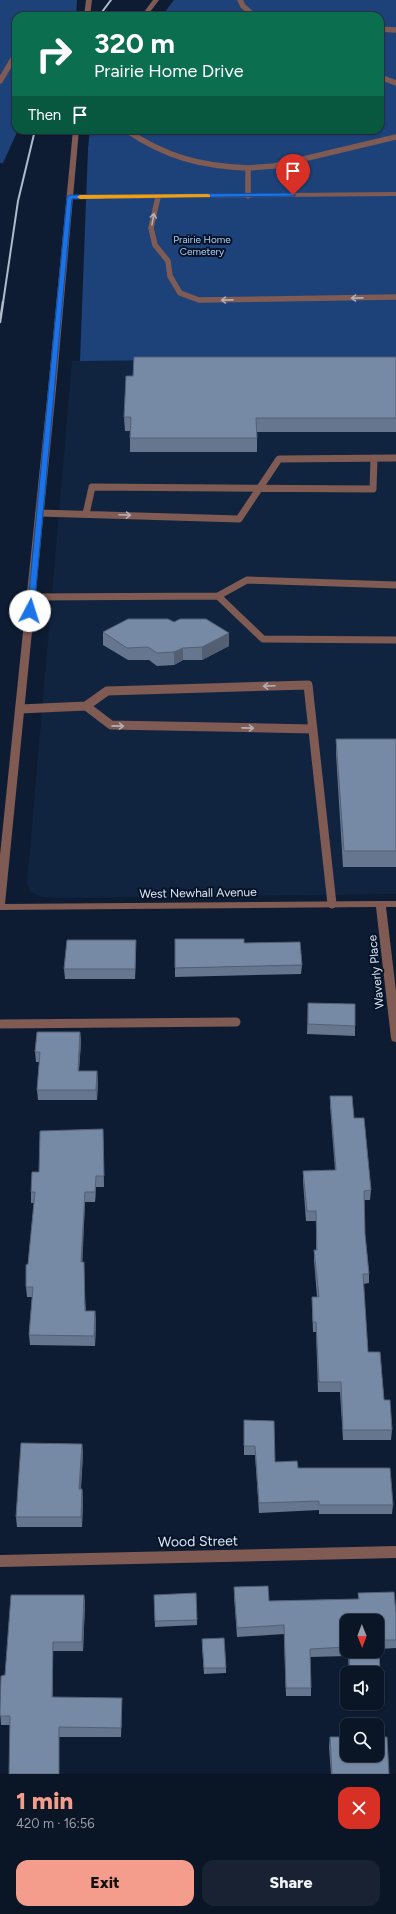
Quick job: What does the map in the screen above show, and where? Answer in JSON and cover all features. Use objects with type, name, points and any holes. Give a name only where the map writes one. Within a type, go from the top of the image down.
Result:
[{"type":"street","points":[[88,12],[89,0]]},
{"type":"street","points":[[147,12],[156,0]]},
{"type":"street","points":[[0,904],[52,389],[76,134]]},
{"type":"street","points":[[70,197],[396,194]]},
{"type":"street","name":"Waverly Place","points":[[382,904],[396,1038]]},
{"type":"street","name":"West Newhall Avenue","points":[[0,908],[396,904]]},
{"type":"street","name":"Wood Street","points":[[0,1561],[396,1552]]},
{"type":"lane","points":[[240,0],[243,6],[250,12]]},
{"type":"lane","points":[[384,29],[396,30]]},
{"type":"lane","points":[[0,81],[12,61]]},
{"type":"lane","points":[[384,78],[396,82]]},
{"type":"lane","points":[[132,134],[144,143],[175,158],[215,167],[248,168],[274,166],[396,137]]},
{"type":"lane","points":[[248,168],[248,196]]},
{"type":"lane","points":[[158,197],[151,228],[155,245],[168,261],[170,276],[180,293],[199,300],[396,297]]},
{"type":"lane","points":[[39,513],[239,519],[279,458],[396,458]]},
{"type":"lane","points":[[86,514],[92,487],[259,490],[373,489],[374,458]]},
{"type":"lane","points":[[31,597],[218,596],[247,580],[396,585]]},
{"type":"lane","points":[[218,596],[263,638],[396,640]]},
{"type":"lane","points":[[20,709],[86,706],[107,691],[308,685],[332,904]]},
{"type":"lane","points":[[86,706],[111,725],[312,730]]},
{"type":"lane","points":[[0,1024],[236,1022]]},
{"type":"shaded area","points":[[396,358],[396,894],[58,898],[42,897],[30,892],[27,884],[72,361]]},
{"type":"green space","points":[[0,0],[77,0],[76,12],[12,12],[12,134],[16,134],[3,163],[0,163]]},
{"type":"green space","name":"Prairie Home Cemetery","points":[[174,0],[396,0],[396,358],[80,361],[90,134],[384,134],[384,12],[165,12]]},
{"type":"building","points":[[134,357],[396,357],[396,418],[256,418],[257,438],[130,438],[131,417],[124,417],[126,376],[133,376]]},
{"type":"building","points":[[128,619],[168,619],[174,622],[180,619],[206,619],[229,633],[202,647],[183,648],[174,652],[157,653],[148,647],[127,648],[103,632]]},
{"type":"building","points":[[336,739],[396,739],[396,851],[344,851]]},
{"type":"building","points":[[175,939],[244,939],[244,943],[300,942],[302,965],[175,968]]},
{"type":"building","points":[[67,940],[136,940],[135,969],[64,969]]},
{"type":"building","points":[[308,1003],[355,1004],[355,1026],[308,1024]]},
{"type":"building","points":[[37,1032],[80,1032],[78,1071],[97,1071],[96,1090],[37,1090],[40,1052],[35,1052]]},
{"type":"building","points":[[330,1096],[352,1096],[354,1118],[364,1118],[371,1190],[364,1191],[365,1234],[369,1274],[363,1274],[368,1352],[380,1352],[384,1400],[390,1400],[392,1430],[343,1430],[341,1382],[319,1382],[316,1322],[313,1322],[312,1297],[319,1297],[314,1250],[317,1250],[316,1211],[307,1211],[303,1171],[336,1170]]},
{"type":"building","points":[[103,1129],[104,1176],[96,1176],[95,1192],[85,1192],[81,1262],[84,1262],[85,1311],[95,1311],[94,1336],[29,1335],[33,1287],[26,1287],[26,1265],[28,1264],[35,1192],[31,1192],[32,1172],[39,1172],[40,1131]]},
{"type":"building","points":[[244,1420],[274,1421],[275,1462],[297,1461],[298,1468],[390,1468],[393,1505],[319,1505],[319,1501],[259,1503],[255,1446],[244,1446]]},
{"type":"building","points":[[21,1443],[82,1444],[79,1489],[82,1489],[81,1517],[16,1517]]},
{"type":"building","points":[[268,1586],[269,1601],[359,1599],[358,1593],[394,1592],[396,1640],[384,1640],[384,1614],[340,1614],[340,1647],[310,1649],[311,1688],[286,1688],[284,1625],[237,1628],[234,1587]]},
{"type":"building","points":[[196,1593],[197,1620],[155,1621],[154,1595]]},
{"type":"building","points":[[11,1595],[84,1595],[82,1642],[53,1642],[52,1697],[122,1698],[121,1728],[59,1727],[59,1774],[9,1774],[10,1716],[0,1716],[0,1709],[1,1676],[5,1675]]},
{"type":"building","points":[[224,1638],[226,1668],[204,1668],[202,1639]]},
{"type":"building","points":[[349,1658],[379,1658],[380,1666],[350,1666]]},
{"type":"building","points":[[330,1737],[340,1737],[340,1762],[384,1762],[384,1737],[387,1737],[389,1774],[332,1774]]},
{"type":"railway","points":[[102,12],[111,0]]},
{"type":"railway","points":[[3,303],[18,201],[34,134]]},
{"type":"railway","points":[[0,322],[3,302]]},
{"type":"slow traffic","points":[[80,197],[208,196]]},
{"type":"route","points":[[30,611],[70,197],[293,195]]}]
